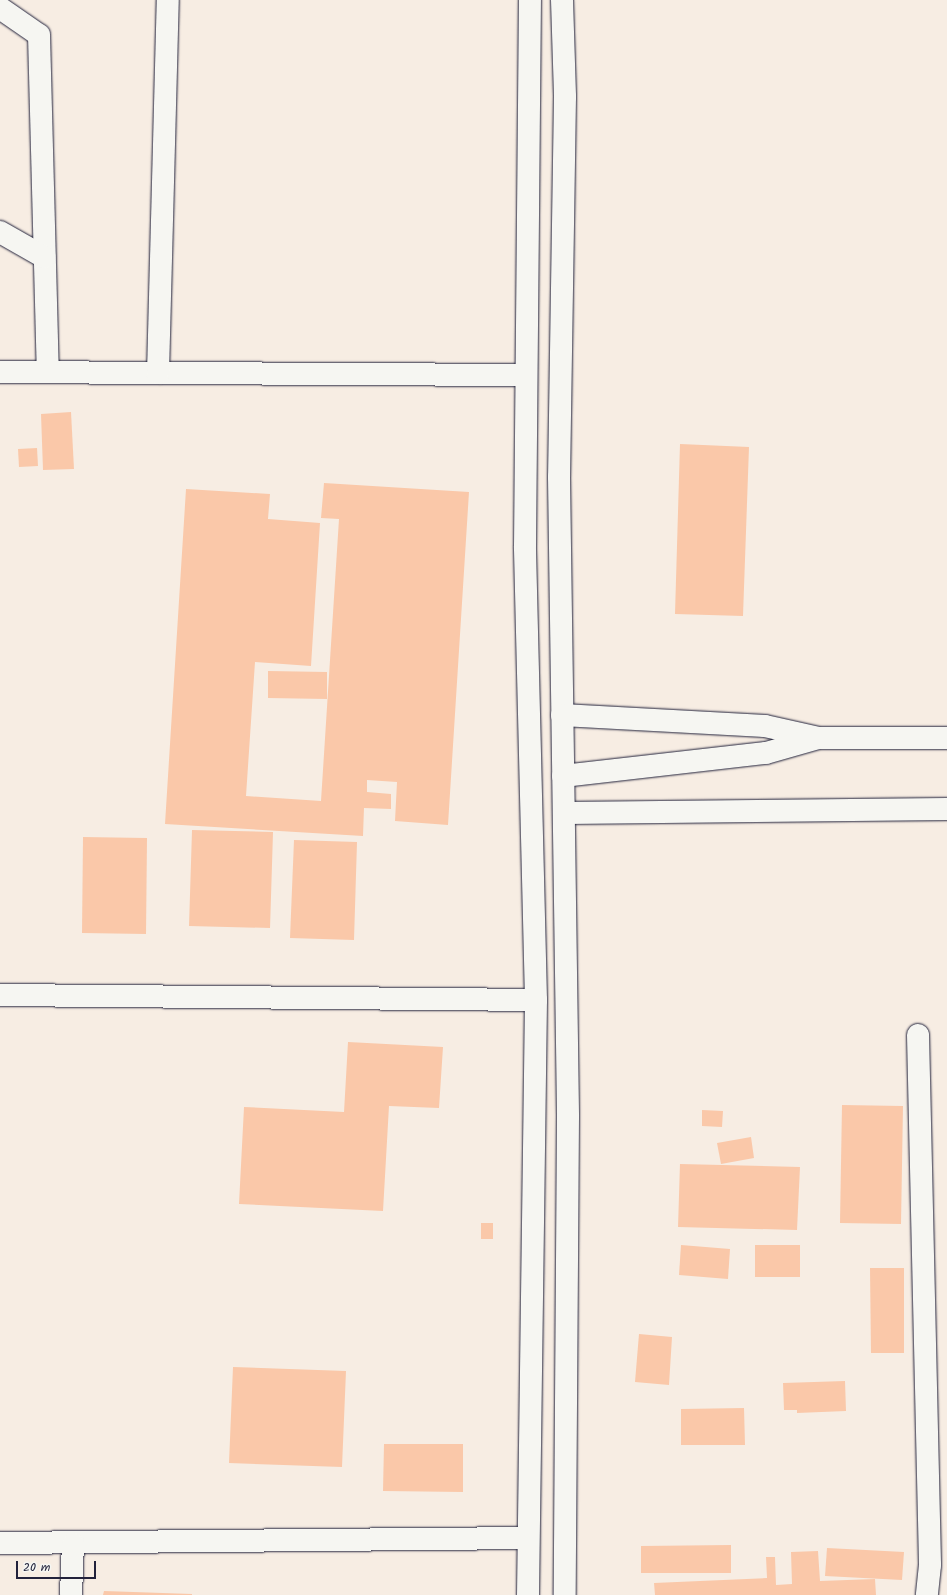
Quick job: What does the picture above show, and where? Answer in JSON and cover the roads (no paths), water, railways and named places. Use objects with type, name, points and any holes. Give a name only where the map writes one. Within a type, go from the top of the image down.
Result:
[{"type":"street","points":[[158,373],[168,0]]},
{"type":"street","points":[[528,1595],[536,1000],[525,546],[530,0]]},
{"type":"street","points":[[562,0],[565,97],[559,477],[563,776],[566,813],[568,1117],[565,1595]]},
{"type":"street","points":[[0,8],[39,35],[48,372]]},
{"type":"street","points":[[0,232],[44,257]]},
{"type":"street","points":[[0,372],[526,375]]},
{"type":"street","points":[[562,715],[765,726],[818,738],[947,738]]},
{"type":"street","points":[[563,776],[766,752],[818,738]]},
{"type":"street","points":[[566,813],[947,809]]},
{"type":"street","points":[[0,994],[536,1000]]},
{"type":"street","points":[[918,1035],[930,1565],[927,1595]]},
{"type":"street","points":[[0,1543],[73,1544],[528,1538]]},
{"type":"street","points":[[72,1595],[73,1544]]}]
